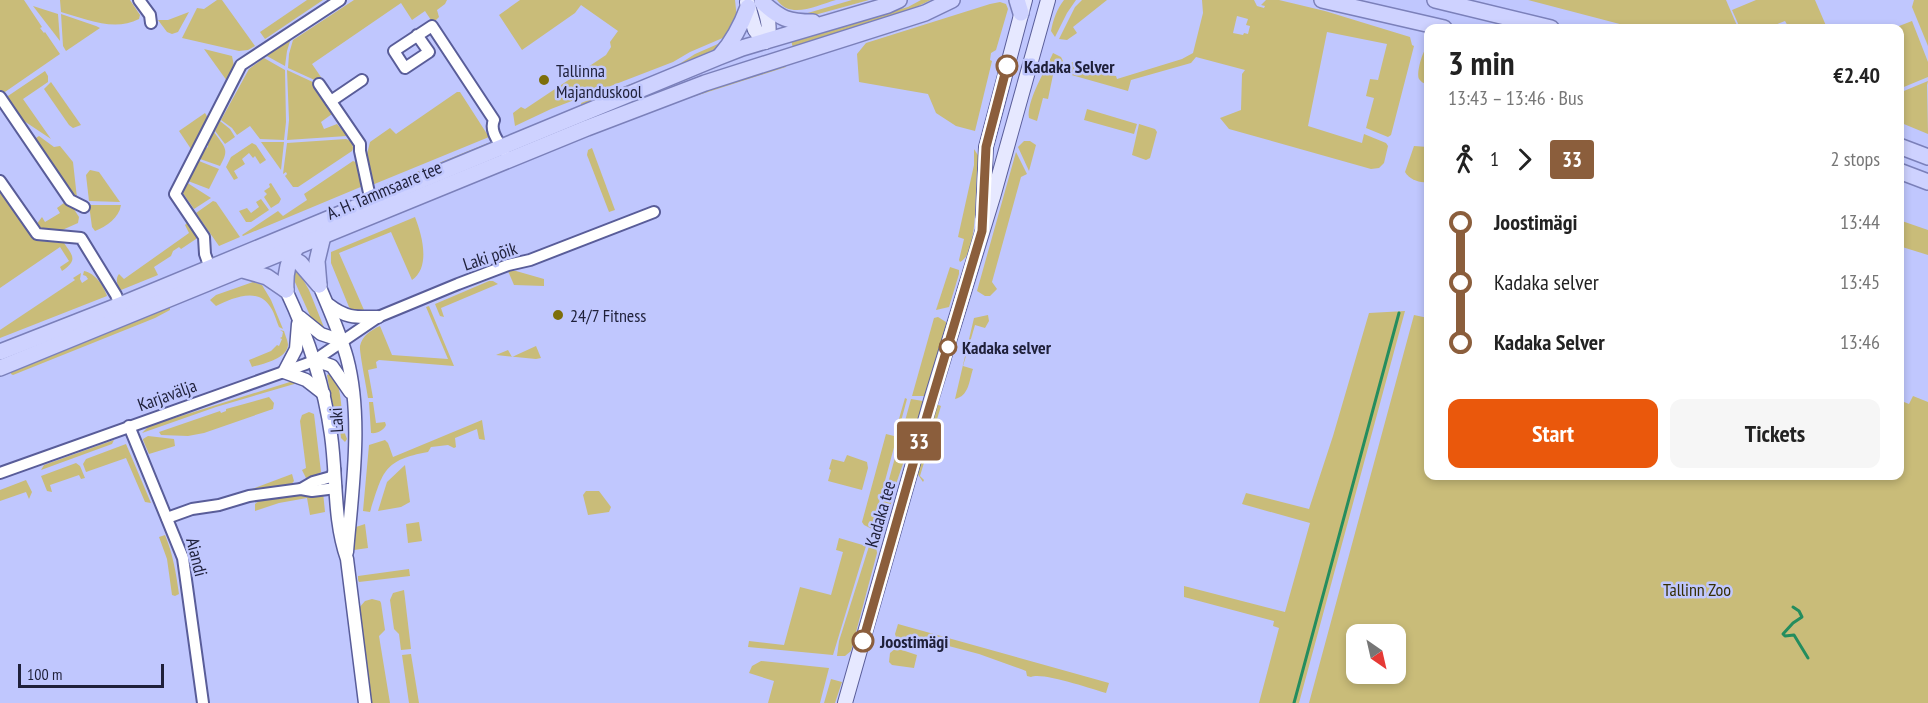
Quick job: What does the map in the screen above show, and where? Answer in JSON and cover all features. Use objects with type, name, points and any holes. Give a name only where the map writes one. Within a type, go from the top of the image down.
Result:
[{"type":"main road","name":"A. H. Tammsaare tee","points":[[0,352],[199,287],[290,252],[719,57],[899,0]]},
{"type":"main road","name":"Kadaka tee","points":[[845,703],[928,411],[993,197],[1048,0]]},
{"type":"main road","points":[[1043,20],[1057,0]]},
{"type":"main road","points":[[1322,0],[1427,24]]},
{"type":"main road","points":[[1435,0],[1534,24]]},
{"type":"main road","points":[[755,2],[784,20],[831,22]]},
{"type":"main road","points":[[705,83],[750,57],[765,42],[769,26],[755,2]]},
{"type":"main road","points":[[719,57],[731,44],[755,2]]},
{"type":"main road","name":"A. H. Tammsaare tee","points":[[0,368],[210,268],[371,202],[705,83],[945,2]]},
{"type":"main road","name":"Kadaka tee","points":[[982,231],[986,147],[1021,4]]},
{"type":"main road","points":[[765,42],[779,53],[788,56]]},
{"type":"main road","points":[[1904,148],[1928,157]]},
{"type":"main road","points":[[1904,173],[1928,182]]},
{"type":"main road","points":[[286,290],[286,270],[290,252],[303,237],[326,220]]},
{"type":"main road","points":[[319,285],[317,261],[323,237]]},
{"type":"main road","points":[[264,245],[290,252],[319,285]]},
{"type":"main road","points":[[243,270],[267,277],[286,290]]},
{"type":"street","points":[[139,0],[150,15],[151,23]]},
{"type":"street","points":[[199,287],[207,280],[210,268],[205,254],[204,237],[176,194],[241,65],[340,0]]},
{"type":"street","points":[[417,35],[432,26],[494,120],[492,130],[506,153]]},
{"type":"street","points":[[331,101],[362,80]]},
{"type":"street","points":[[319,84],[360,144],[371,202]]},
{"type":"street","points":[[0,97],[70,200],[84,207]]},
{"type":"street","points":[[0,181],[37,234],[81,238],[116,295],[123,311]]},
{"type":"street","name":"Laki põik","points":[[342,341],[378,316],[508,265],[530,260],[654,212]]},
{"type":"street","name":"Laki","points":[[319,285],[342,341],[352,395],[355,456],[347,559],[365,703]]},
{"type":"street","name":"Laki","points":[[286,290],[299,316],[315,360],[324,394],[332,436],[340,540],[347,559]]},
{"type":"street","points":[[327,302],[340,313],[349,316],[378,316]]},
{"type":"street","points":[[299,316],[321,334],[342,341]]},
{"type":"street","points":[[299,316],[296,349],[284,372],[306,380],[324,394]]},
{"type":"street","name":"Karjavälja","points":[[0,473],[284,372],[315,360],[342,341]]},
{"type":"street","points":[[315,360],[332,366],[352,395]]},
{"type":"street","name":"Aiandi","points":[[129,426],[183,558],[203,703]]},
{"type":"street","points":[[301,489],[313,482],[331,477],[335,470]]},
{"type":"street","points":[[167,518],[192,509],[219,505],[247,497],[301,489],[312,491],[336,488]]},
{"type":"green space","points":[[0,0],[24,0],[42,27],[40,28],[60,54],[2,94],[0,91]]},
{"type":"green space","points":[[60,0],[130,0],[140,15],[139,19],[129,23],[100,23],[61,12]]},
{"type":"green space","points":[[217,0],[222,0],[255,46],[239,51],[182,38],[197,8],[204,9]]},
{"type":"green space","points":[[307,0],[323,0],[265,39],[260,32]]},
{"type":"green space","points":[[354,0],[447,0],[437,10],[439,17],[435,21],[431,20],[425,11],[412,20],[401,3],[312,64],[323,80],[319,82],[288,68],[293,40]]},
{"type":"green space","points":[[520,0],[735,0],[737,19],[732,34],[673,62],[551,109],[515,126],[513,113],[521,107],[525,109],[606,55],[611,47],[610,42],[618,31],[581,5],[575,13],[522,50],[499,15]]},
{"type":"green space","points":[[777,0],[836,0],[797,10],[783,6]]},
{"type":"green space","points":[[852,0],[869,0],[811,16],[801,15]]},
{"type":"green space","points":[[921,0],[931,0],[912,9],[793,48],[791,40],[908,7]]},
{"type":"green space","points":[[1064,0],[1076,0],[1055,37],[1051,31],[1057,11]]},
{"type":"green space","points":[[1082,0],[1107,0],[1073,27],[1077,33],[1067,40],[1059,39],[1075,7]]},
{"type":"green space","points":[[1202,0],[1254,0],[1257,6],[1264,8],[1265,6],[1261,5],[1266,0],[1279,0],[1325,11],[1410,37],[1414,46],[1391,135],[1388,137],[1366,128],[1374,98],[1366,96],[1370,79],[1378,80],[1387,44],[1327,32],[1308,126],[1362,143],[1364,134],[1386,143],[1388,146],[1384,163],[1379,168],[1371,169],[1229,129],[1220,118],[1241,110],[1242,74],[1245,70],[1196,57],[1191,63],[1131,80],[1128,91],[1068,74],[1072,62],[1076,63],[1080,72],[1116,76],[1117,79],[1182,59],[1193,53],[1203,13]],"holes":[[[1237,16],[1248,19],[1246,25],[1250,26],[1248,34],[1233,33]]]},
{"type":"green space","points":[[1528,0],[1726,0],[1736,24],[1620,24]]},
{"type":"green space","points":[[1756,0],[1815,0],[1825,24],[1787,24],[1785,21],[1777,24],[1738,24],[1732,10]]},
{"type":"green space","points":[[1914,0],[1928,0],[1928,46],[1912,7]]},
{"type":"green space","points":[[1000,2],[1006,4],[1008,9],[996,50],[991,53],[990,60],[992,61],[975,131],[956,126],[936,113],[928,94],[859,82],[857,54],[866,43]]},
{"type":"green space","points":[[33,6],[58,14],[60,41]]},
{"type":"green space","points":[[189,12],[178,32],[172,34],[167,32],[158,20],[168,20]]},
{"type":"green space","points":[[61,14],[100,28],[66,51],[63,46]]},
{"type":"green space","points":[[1912,21],[1928,62],[1928,77],[1904,87],[1904,24]]},
{"type":"green space","points":[[291,38],[285,66],[265,55]]},
{"type":"green space","points":[[727,40],[718,49],[582,107],[581,103],[673,68],[695,54]]},
{"type":"green space","points":[[204,49],[232,56],[234,66],[227,81]]},
{"type":"green space","points":[[1424,51],[1424,83],[1418,76]]},
{"type":"green space","points":[[1053,53],[1061,57],[1063,61],[1057,75],[1053,75],[1048,99],[1043,98],[1037,121],[1029,118],[1030,103]]},
{"type":"green space","points":[[264,58],[285,70],[284,140],[260,139],[250,126],[237,135],[221,120],[249,69]]},
{"type":"green space","points":[[785,64],[786,67],[683,100],[683,98]]},
{"type":"green space","points":[[287,70],[317,84],[313,87],[332,114],[321,122],[324,129],[337,124],[347,136],[287,140],[289,120]]},
{"type":"green space","points":[[45,71],[48,82],[23,99],[51,139],[18,117],[5,98]]},
{"type":"green space","points":[[1928,81],[1928,134],[1904,124],[1904,91]]},
{"type":"green space","points":[[51,82],[81,125],[73,128],[69,125],[44,89]]},
{"type":"green space","points":[[460,92],[489,137],[372,185],[366,158],[370,142],[390,128],[396,134]]},
{"type":"green space","points":[[1087,109],[1137,124],[1134,134],[1084,120]]},
{"type":"green space","points":[[205,113],[208,118],[191,149],[179,131]]},
{"type":"green space","points":[[220,121],[230,129],[235,137],[225,144],[215,131]]},
{"type":"green space","points":[[1139,124],[1155,129],[1157,132],[1150,158],[1146,160],[1132,155]]},
{"type":"green space","points":[[214,132],[225,149],[225,156],[220,166],[200,159]]},
{"type":"green space","points":[[39,136],[54,147],[60,146],[73,162],[77,198],[73,199],[33,140]]},
{"type":"green space","points":[[346,139],[352,144],[352,151],[298,187],[293,187],[285,176],[286,172],[283,174],[287,143]]},
{"type":"green space","points":[[1024,141],[1030,141],[1036,145],[1029,171],[1018,147]]},
{"type":"green space","points":[[261,142],[284,142],[281,170]]},
{"type":"green space","points":[[252,143],[256,145],[266,160],[260,164],[255,156],[253,158],[249,153],[242,159],[245,164],[234,171],[238,178],[234,180],[226,167],[231,157]]},
{"type":"green space","points":[[488,143],[391,185],[377,188]]},
{"type":"green space","points":[[1414,146],[1424,147],[1424,182],[1414,180],[1405,172]]},
{"type":"green space","points":[[592,148],[615,210],[609,212],[587,155],[588,150]]},
{"type":"green space","points":[[974,149],[979,157],[974,230],[967,255],[960,262],[964,239],[958,237],[974,165]]},
{"type":"green space","points":[[1016,152],[1027,174],[1021,177],[992,282],[997,289],[990,296],[985,296],[977,291]]},
{"type":"green space","points":[[199,161],[219,169],[209,189],[188,181]]},
{"type":"green space","points":[[353,161],[358,163],[363,186],[242,235],[278,211],[283,216],[307,200],[304,194]]},
{"type":"green space","points":[[90,170],[99,172],[120,202],[89,201],[86,175]]},
{"type":"green space","points":[[186,182],[211,198],[194,209],[180,189]]},
{"type":"green space","points":[[271,183],[281,199],[271,208],[264,197],[267,194],[264,191],[270,187]]},
{"type":"green space","points":[[0,189],[33,237],[43,241],[64,243],[72,258],[67,267],[62,271],[60,267],[69,261],[60,247],[0,288]]},
{"type":"green space","points":[[261,199],[269,210],[251,222],[246,222],[239,211],[247,208],[251,213],[259,207],[256,202]]},
{"type":"green space","points":[[68,200],[79,217],[78,223],[60,231],[41,230],[36,225],[42,217],[45,222],[60,213],[57,208]]},
{"type":"green space","points":[[213,201],[216,202],[240,237],[219,246],[196,213]]},
{"type":"green space","points":[[89,205],[121,205],[112,221],[95,231],[92,227]]},
{"type":"green space","points":[[415,217],[422,241],[423,259],[418,274],[412,280],[391,232],[339,253],[364,310],[352,310],[331,263],[331,252]]},
{"type":"green space","points":[[1904,222],[1928,230],[1928,255],[1904,248]]},
{"type":"green space","points":[[187,223],[196,234],[196,239],[181,249],[179,247],[173,251],[171,256],[154,267],[158,275],[121,290],[118,287],[119,274],[124,279],[189,233],[185,225]]},
{"type":"green space","points":[[950,267],[959,270],[959,274],[949,307],[936,310]]},
{"type":"green space","points":[[297,269],[309,290],[325,330],[312,320],[290,271]]},
{"type":"green space","points":[[84,271],[92,274],[98,280],[107,296],[0,338],[0,330],[75,280],[73,278],[81,273],[82,283],[88,279],[83,275]]},
{"type":"green space","points":[[508,271],[544,279],[544,286],[514,285]]},
{"type":"green space","points":[[489,281],[498,284],[441,308],[444,317],[440,316],[435,304]]},
{"type":"green space","points":[[253,282],[262,285],[283,329],[279,327],[269,305],[257,297],[243,296],[216,306],[210,300],[216,295]]},
{"type":"green space","points":[[429,306],[454,366],[379,360],[376,362],[377,368],[368,370],[373,398],[368,398],[360,346],[370,331],[380,326],[392,355],[448,359],[426,307]]},
{"type":"green space","points":[[170,307],[170,310],[155,318],[11,374],[11,372]]},
{"type":"green space","points":[[1405,311],[1299,703],[1259,703],[1279,628],[1273,626],[1274,621],[1184,597],[1184,586],[1285,612],[1310,523],[1242,504],[1246,493],[1309,509],[1369,313]]},
{"type":"green space","points":[[988,315],[989,321],[985,328],[975,325],[963,366],[973,369],[966,391],[955,399],[974,318]]},
{"type":"green space","name":"Tallinn Zoo","points":[[1414,315],[1424,317],[1424,480],[1904,480],[1904,402],[1909,404],[1913,396],[1928,402],[1928,703],[1309,703]]},
{"type":"green space","points":[[938,317],[946,322],[946,325],[925,396],[912,396],[934,318]]},
{"type":"green space","points":[[280,330],[284,331],[287,350],[273,360],[252,367],[249,360],[279,346],[283,332]]},
{"type":"green space","points":[[536,346],[541,358],[536,359],[513,357]]},
{"type":"green space","points":[[508,350],[512,357],[496,355]]},
{"type":"green space","points":[[332,373],[339,389],[347,439],[345,442],[341,438],[339,421],[331,399],[327,375]]},
{"type":"green space","points":[[293,381],[301,382],[216,407],[142,433],[149,426]]},
{"type":"green space","points":[[269,397],[274,403],[273,409],[204,433],[188,436],[161,435],[159,432],[220,411],[221,413],[226,409]]},
{"type":"green space","points":[[905,398],[907,399],[872,529],[862,522],[886,434],[894,436]]},
{"type":"green space","points":[[911,399],[923,401],[896,484],[885,527],[877,529],[876,527]]},
{"type":"green space","points":[[369,402],[373,402],[376,423],[385,422],[386,425],[376,433],[371,433]]},
{"type":"green space","points":[[936,404],[941,406],[920,476],[923,482],[917,473]]},
{"type":"green space","points":[[309,412],[314,414],[321,472],[306,478],[302,470],[306,468],[300,421],[302,415]]},
{"type":"green space","points":[[482,420],[485,440],[479,439],[477,429],[455,438],[456,447],[454,448],[448,445],[431,447],[428,452],[413,455],[393,464],[382,478],[370,512],[363,511],[369,445],[385,440],[393,457]]},
{"type":"green space","points":[[148,436],[174,439],[175,446],[149,454],[143,440]]},
{"type":"green space","points":[[114,440],[112,444],[41,470],[44,465]]},
{"type":"green space","points":[[126,444],[151,503],[145,502],[126,458],[86,472],[83,464],[86,459]]},
{"type":"green space","points":[[847,455],[867,462],[868,468],[862,490],[828,481],[832,459],[844,462]]},
{"type":"green space","points":[[76,463],[80,466],[85,478],[81,479],[79,475],[50,485],[52,492],[47,491],[41,476]]},
{"type":"green space","points":[[405,465],[410,502],[401,507],[378,511],[387,482]]},
{"type":"green space","points":[[292,474],[294,481],[290,486],[244,492]]},
{"type":"green space","points":[[26,480],[32,492],[29,499],[26,492],[0,501],[0,490]]},
{"type":"green space","points":[[586,491],[599,491],[611,507],[609,512],[588,515],[583,495]]},
{"type":"green space","points":[[323,492],[325,512],[310,515],[307,498],[279,503],[255,511],[255,504],[260,500]]},
{"type":"green space","points":[[419,522],[422,541],[408,543],[406,524]]},
{"type":"green space","points":[[365,524],[368,548],[354,550],[354,530]]},
{"type":"green space","points":[[165,535],[177,579],[179,594],[175,596],[172,595],[167,559],[159,537]]},
{"type":"green space","points":[[839,538],[866,546],[833,655],[748,647],[749,641],[784,645],[800,587],[831,595],[843,552],[836,550]]},
{"type":"green space","points":[[870,543],[876,546],[877,553],[851,651],[845,656],[837,656],[839,641]]},
{"type":"green space","points":[[409,569],[410,576],[359,582],[358,580],[358,576]]},
{"type":"green space","points":[[404,590],[411,649],[401,650],[399,634],[394,629],[390,600],[393,593]]},
{"type":"green space","points":[[372,599],[381,603],[385,630],[379,636],[390,703],[371,703],[359,608],[365,601]]},
{"type":"green space","points":[[898,624],[1109,683],[1106,693],[1056,679],[1027,676],[1026,671],[979,654],[922,639],[917,648],[898,643],[895,634]]},
{"type":"green space","points":[[896,648],[917,655],[914,668],[892,665],[889,662],[890,653]]},
{"type":"green space","points":[[411,654],[419,703],[409,703],[402,655]]},
{"type":"green space","points":[[761,661],[829,668],[820,703],[768,703],[774,681],[749,673],[752,666]]},
{"type":"green space","points":[[831,679],[842,682],[835,703],[824,703]]},
{"type":"waterway","points":[[1294,703],[1399,313]]},
{"type":"waterway","points":[[1793,607],[1802,617],[1783,634],[1785,636],[1794,635],[1808,658]]},
{"type":"bus line","name":"33","points":[[863,641],[931,400],[982,231],[986,147],[1007,66]]},
{"type":"place","name":"Kadaka Selver","points":[[1007,66]]},
{"type":"place","name":"Tallinna Majanduskool","points":[[544,80]]},
{"type":"place","name":"24/7 Fitness","points":[[558,315]]},
{"type":"place","name":"Kadaka selver","points":[[948,347]]},
{"type":"place","name":"Joostimägi","points":[[863,641]]}]
